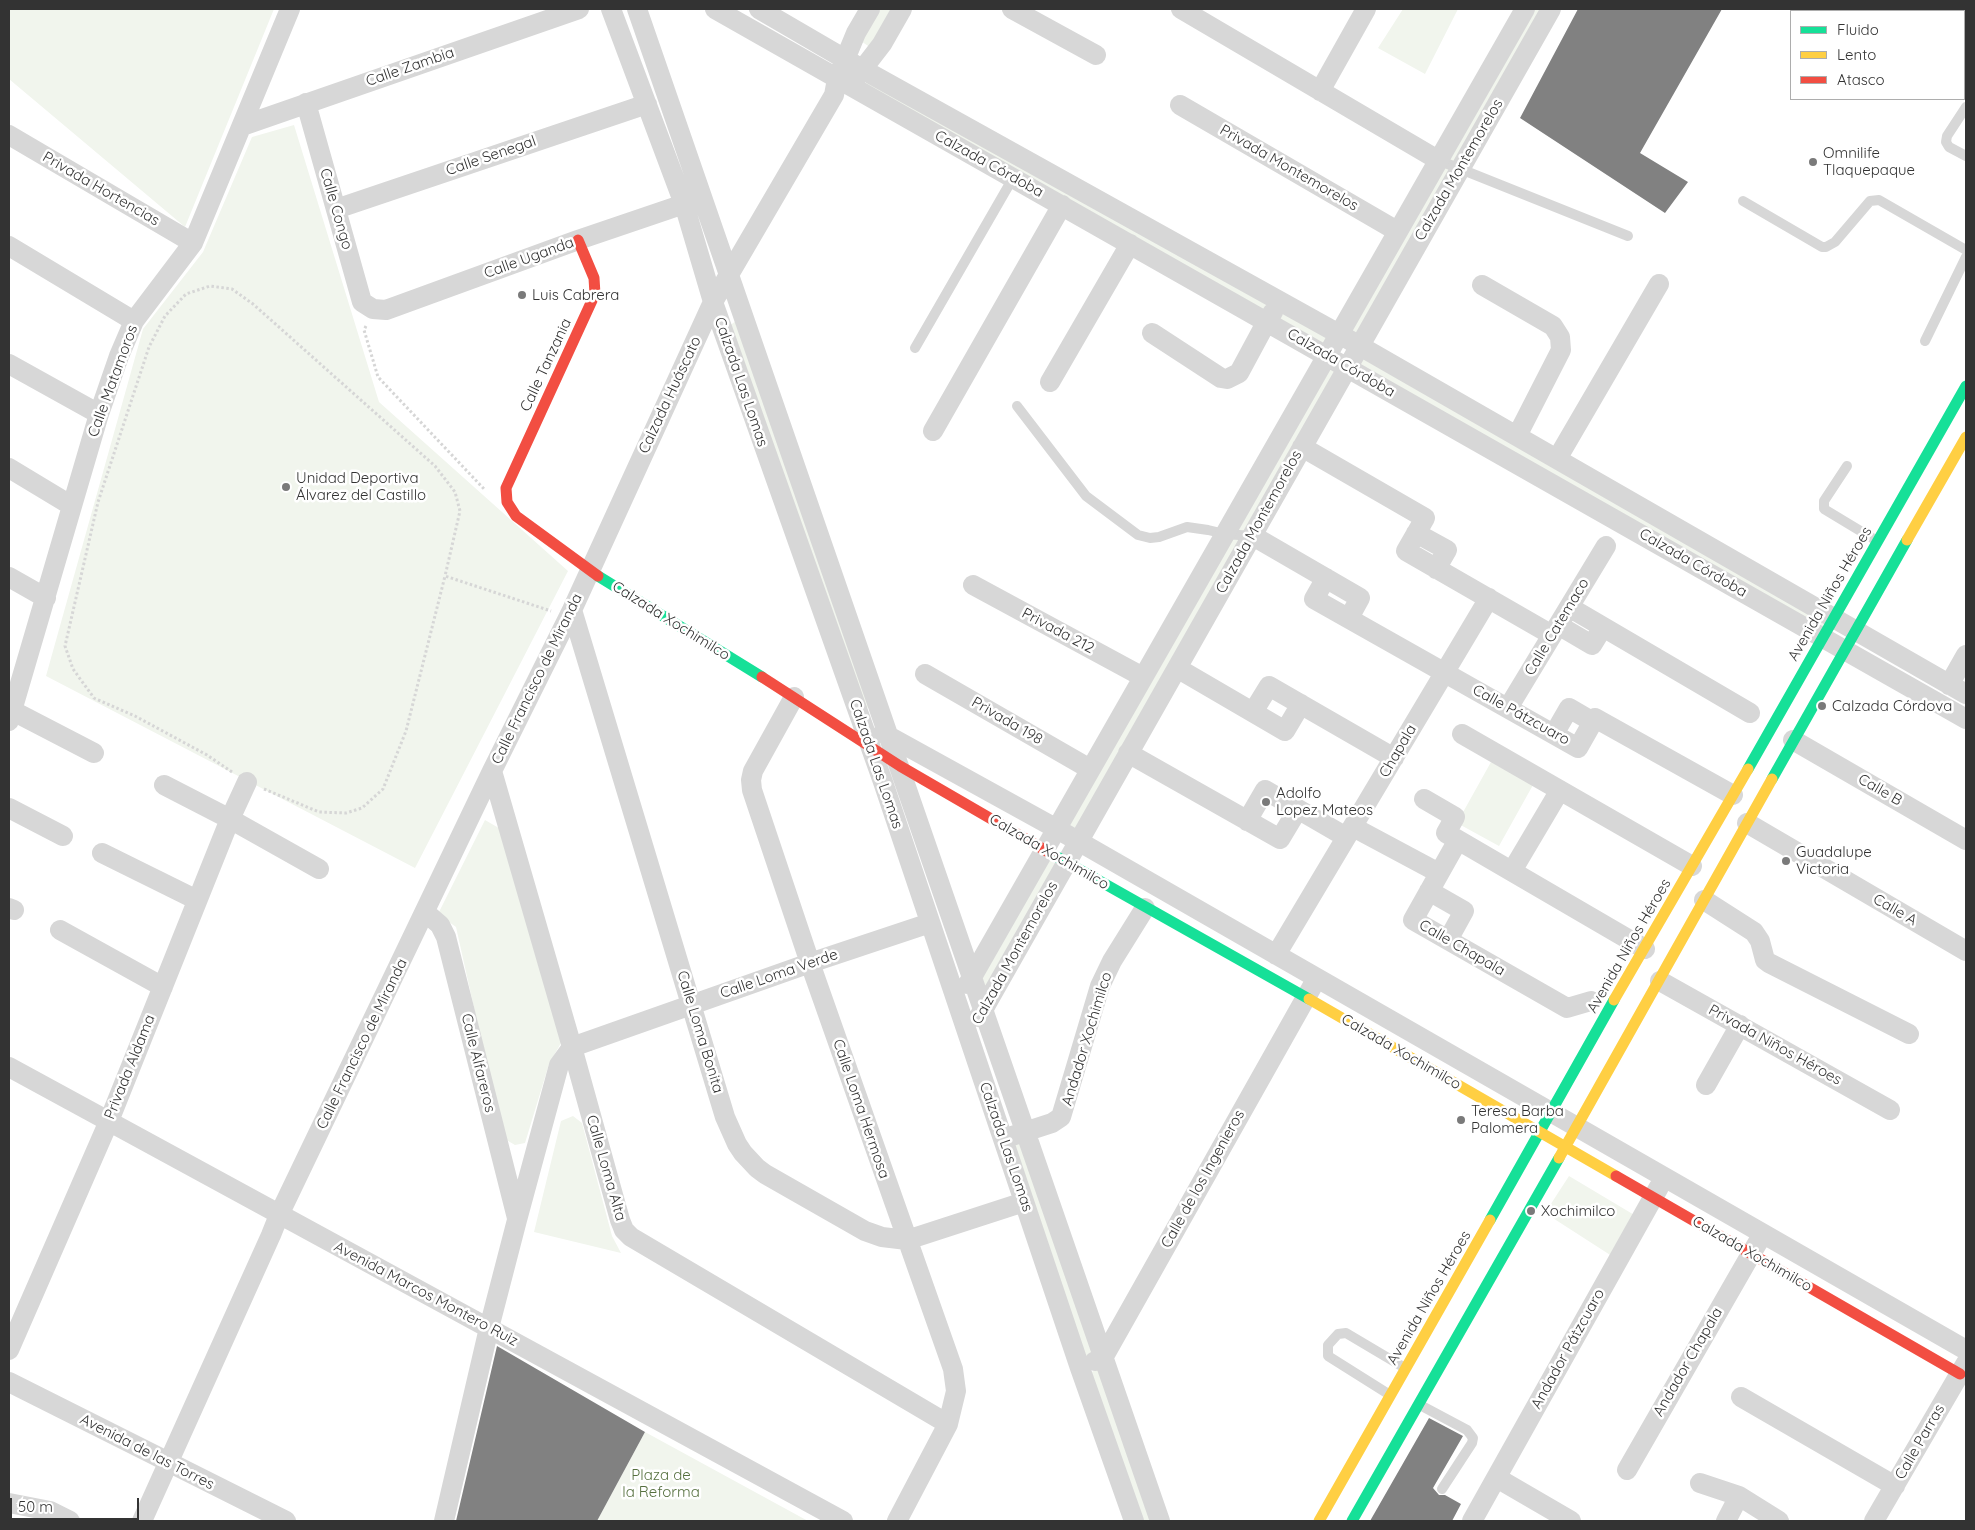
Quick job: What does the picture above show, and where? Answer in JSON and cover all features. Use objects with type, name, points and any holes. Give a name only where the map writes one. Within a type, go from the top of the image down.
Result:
[{"type":"main road","name":"Calle Tanzania","points":[[507,502],[506,488],[595,294],[594,278],[578,240]]},
{"type":"main road","name":"Avenida Niños Héroes","points":[[1319,1521],[1966,386]]},
{"type":"main road","points":[[1352,1521],[1566,1147],[1854,631],[1966,437]]},
{"type":"main road","name":"Calzada Xochimilco","points":[[507,502],[516,516],[589,570],[794,697],[900,766],[1067,861],[1145,908],[1306,996],[1894,1336],[1963,1368]]},
{"type":"street","name":"Calle Matamoros","points":[[11,716],[14,688],[46,598],[99,414],[117,362],[134,321],[193,243],[290,9]]},
{"type":"street","name":"Calle Zambia","points":[[242,126],[579,9]]},
{"type":"street","name":"Calzada Las Lomas","points":[[612,9],[684,204],[713,302],[863,727],[1080,1368],[1134,1521]]},
{"type":"street","name":"Calzada Las Lomas","points":[[638,9],[1160,1521]]},
{"type":"street","name":"Calzada Córdoba","points":[[759,9],[862,69],[1339,334],[1966,694]]},
{"type":"street","name":"Calzada Huáscato","points":[[840,87],[845,59],[856,33],[870,9]]},
{"type":"street","name":"Calzada Huáscato","points":[[589,570],[713,302],[840,87],[862,69],[882,44],[902,9]]},
{"type":"street","points":[[1012,9],[1096,55]]},
{"type":"street","points":[[1181,9],[1438,160]]},
{"type":"street","points":[[1320,91],[1366,9]]},
{"type":"street","points":[[1525,9],[1547,15]]},
{"type":"street","name":"Calzada Montemorelos","points":[[957,1003],[1525,9]]},
{"type":"street","name":"Calzada Córdoba","points":[[722,10],[840,87],[1062,205],[1966,719]]},
{"type":"street","name":"Calzada Montemorelos","points":[[968,1036],[1547,15]]},
{"type":"street","points":[[1484,80],[1504,91]]},
{"type":"street","name":"Calle Congo","points":[[306,103],[362,302],[373,309]]},
{"type":"street","name":"Calle Senegal","points":[[336,209],[647,104]]},
{"type":"street","name":"Privada Montemorelos","points":[[1180,105],[1398,232]]},
{"type":"street","name":"Privada Hortencias","points":[[9,135],[193,243]]},
{"type":"street","name":"Calle Uganda","points":[[373,309],[386,310],[578,240],[684,204]]},
{"type":"street","points":[[933,431],[1062,205]]},
{"type":"street","points":[[1101,227],[1111,208]]},
{"type":"street","points":[[1050,382],[1130,244]]},
{"type":"street","points":[[9,246],[134,321]]},
{"type":"street","points":[[1556,459],[1659,284]]},
{"type":"street","points":[[1482,285],[1553,326],[1560,337],[1561,350],[1517,436]]},
{"type":"street","points":[[1152,333],[1222,378],[1227,379],[1239,373],[1266,321],[1281,302]]},
{"type":"street","points":[[9,364],[99,414]]},
{"type":"street","points":[[1302,447],[1425,518],[1406,551],[1488,598],[1555,630],[1592,645],[1603,627]]},
{"type":"street","points":[[1267,460],[1288,472]]},
{"type":"street","points":[[9,468],[72,506]]},
{"type":"street","points":[[1600,510],[1612,491]]},
{"type":"street","name":"Calle Pátzcuaro","points":[[1253,536],[1326,578],[1314,599],[1578,748],[1593,722]]},
{"type":"street","name":"Calle Catemaco","points":[[1508,708],[1606,546]]},
{"type":"street","name":"Calle Francisco de Miranda","points":[[142,1521],[272,1235],[279,1215],[572,610],[589,570]]},
{"type":"street","points":[[9,577],[46,598]]},
{"type":"street","name":"Privada 212","points":[[973,585],[1143,677]]},
{"type":"street","name":"Chapala","points":[[1276,955],[1488,598]]},
{"type":"street","points":[[1569,607],[1750,713]]},
{"type":"street","name":"Calle Loma Bonita","points":[[572,610],[725,1117],[737,1144],[765,1174],[865,1231],[882,1237],[907,1240],[1024,1202]]},
{"type":"street","points":[[1181,611],[1202,623]]},
{"type":"street","points":[[1949,684],[1966,655]]},
{"type":"street","points":[[1177,668],[1285,730],[1301,704]]},
{"type":"street","name":"Privada 198","points":[[925,674],[1090,769]]},
{"type":"street","points":[[1254,712],[1269,686],[1394,758]]},
{"type":"street","name":"Calle Loma Hermosa","points":[[794,697],[753,771],[750,780],[752,790],[810,963],[954,1369],[956,1391],[948,1424],[897,1521]]},
{"type":"street","points":[[1554,734],[1569,708],[1593,722],[1595,718],[1733,795]]},
{"type":"street","points":[[11,716],[94,753]]},
{"type":"street","name":"Calzada Xochimilco","points":[[842,730],[863,727],[889,735],[1057,829],[1551,1114],[1665,1177],[1966,1350]]},
{"type":"street","points":[[1462,734],[1692,866]]},
{"type":"street","name":"Calle B","points":[[1793,740],[1966,840]]},
{"type":"street","points":[[1128,753],[1280,839],[1298,809]]},
{"type":"street","name":"Calle Loma Alta","points":[[492,772],[620,1220],[627,1234],[948,1424]]},
{"type":"street","name":"Privada Aldama","points":[[9,1350],[109,1121],[197,900],[247,782]]},
{"type":"street","points":[[164,785],[320,869]]},
{"type":"street","points":[[1247,821],[1265,790],[1298,809],[1439,873]]},
{"type":"street","points":[[1512,871],[1560,790]]},
{"type":"street","points":[[1424,799],[1455,817],[1446,833],[1645,949]]},
{"type":"street","points":[[9,808],[63,836]]},
{"type":"street","name":"Calle A","points":[[1746,823],[1966,951]]},
{"type":"street","name":"Calle Chapala","points":[[1458,840],[1413,920],[1567,1008],[1591,1001]]},
{"type":"street","points":[[102,853],[197,900]]},
{"type":"street","points":[[1429,891],[1464,911],[1448,940]]},
{"type":"street","points":[[1704,900],[1754,932],[1760,941],[1765,960],[1769,963],[1909,1034]]},
{"type":"street","name":"Andador Xochimilco","points":[[1003,1139],[1062,1118],[1100,986],[1112,961],[1145,908]]},
{"type":"street","name":"Calle Alfareros","points":[[425,912],[440,925],[446,937],[517,1220]]},
{"type":"street","name":"Calle Loma Verde","points":[[572,1047],[930,923]]},
{"type":"street","points":[[60,930],[163,987]]},
{"type":"street","name":"Calle de los Ingenieros","points":[[1103,1358],[1316,979]]},
{"type":"street","name":"Privada Niños Héroes","points":[[1660,981],[1890,1110]]},
{"type":"street","points":[[1706,1085],[1740,1026]]},
{"type":"street","name":"Calle Alfareros","points":[[444,1521],[489,1328],[517,1220],[559,1065],[572,1047]]},
{"type":"street","name":"Avenida Marcos Montero Ruiz","points":[[9,1067],[835,1519]]},
{"type":"street","name":"Andador Pátzcuaro","points":[[1472,1521],[1665,1177]]},
{"type":"street","name":"Andador Chapala","points":[[1627,1470],[1750,1253],[1763,1234]]},
{"type":"street","points":[[1825,1296],[1837,1276]]},
{"type":"street","points":[[1894,1336],[1908,1316]]},
{"type":"street","points":[[1080,1368],[1103,1358]]},
{"type":"street","name":"Calle Parras","points":[[1874,1521],[1963,1368]]},
{"type":"street","name":"Avenida de las Torres","points":[[9,1382],[286,1521]]},
{"type":"street","points":[[1741,1397],[1895,1486]]},
{"type":"street","points":[[1497,1478],[1571,1521]]},
{"type":"street","points":[[1700,1483],[1739,1496],[1779,1521]]},
{"type":"street","points":[[1726,1521],[1739,1496]]},
{"type":"street","points":[[9,1504],[50,1511],[70,1521]]},
{"type":"lane","points":[[1966,107],[1947,136],[1946,142],[1949,147],[1966,156]]},
{"type":"lane","points":[[1438,160],[1628,236]]},
{"type":"lane","points":[[915,348],[1013,178]]},
{"type":"lane","points":[[1743,201],[1822,247],[1829,246],[1835,242],[1870,201],[1879,200],[1966,250]]},
{"type":"lane","points":[[1925,342],[1966,258]]},
{"type":"lane","points":[[1017,406],[1086,496],[1138,535],[1150,538],[1159,537],[1187,528],[1253,536]]},
{"type":"lane","points":[[1847,466],[1824,501],[1824,509],[1878,541]]},
{"type":"lane","points":[[1391,1395],[1328,1356],[1328,1346],[1338,1334],[1346,1333],[1406,1369]]},
{"type":"lane","points":[[1419,1404],[1467,1430],[1473,1438],[1472,1443],[1442,1489]]},
{"type":"path","points":[[210,286],[232,288],[253,304],[434,466],[455,492],[460,511],[445,576],[406,731],[383,789],[362,808],[346,813],[319,812],[247,782],[207,756],[135,716],[94,698],[74,669],[65,646],[98,502],[149,347],[165,316],[186,294],[210,286]]},
{"type":"path","points":[[373,309],[364,330],[378,377],[486,491],[507,502]]},
{"type":"path","points":[[445,576],[554,612],[572,610]]},
{"type":"green space","points":[[9,9],[274,9],[185,227],[9,79]]},
{"type":"green space","points":[[877,9],[894,9],[871,48],[858,39]]},
{"type":"green space","points":[[1403,9],[1458,9],[1425,74],[1378,48]]},
{"type":"green space","points":[[1530,9],[1551,9],[1360,346],[1831,623],[1819,635],[1348,367],[1359,346],[1340,334],[1327,355],[864,89],[868,78],[1339,334]]},
{"type":"green space","name":"Unidad Deportiva Álvarez del Castillo","points":[[294,125],[379,402],[568,571],[415,868],[46,676],[143,329],[203,252],[252,137]]},
{"type":"green space","points":[[737,320],[872,706],[861,710],[728,327]]},
{"type":"green space","points":[[1326,364],[1340,372],[1079,834],[1065,826]]},
{"type":"green space","points":[[1491,762],[1533,785],[1499,846],[1457,823]]},
{"type":"green space","points":[[485,820],[504,831],[561,1043],[549,1064],[525,1143],[515,1145],[503,1138],[456,927],[438,914]]},
{"type":"green space","points":[[1050,852],[1064,866],[985,996],[979,978]]},
{"type":"green space","points":[[573,1116],[582,1123],[612,1236],[621,1253],[534,1232],[561,1121]]},
{"type":"green space","points":[[1022,1138],[1103,1358],[1085,1365],[1005,1145]]},
{"type":"green space","points":[[1569,1176],[1641,1219],[1618,1260],[1545,1213]]},
{"type":"green space","points":[[1100,1368],[1157,1521],[1137,1521],[1083,1376]]},
{"type":"green space","name":"Plaza de la Reforma","points":[[645,1432],[808,1521],[597,1521]]},
{"type":"building","points":[[1578,9],[1722,9],[1640,153],[1688,182],[1665,213],[1520,118]]},
{"type":"building","points":[[497,1346],[645,1432],[597,1521],[456,1521]]},
{"type":"building","points":[[1429,1418],[1463,1436],[1433,1488],[1439,1495],[1445,1495],[1461,1504],[1452,1521],[1370,1521]]},
{"type":"traffic: fast","points":[[1748,769],[1966,386]]},
{"type":"traffic: fast","points":[[1772,779],[1907,540]]},
{"type":"traffic: fast","points":[[598,576],[762,677]]},
{"type":"traffic: fast","points":[[1050,853],[1309,999]]},
{"type":"traffic: fast","points":[[1490,1220],[1614,1000]]},
{"type":"traffic: fast","points":[[1352,1521],[1559,1158]]},
{"type":"traffic: slow","points":[[1907,540],[1966,437]]},
{"type":"traffic: slow","points":[[1614,1000],[1748,769]]},
{"type":"traffic: slow","points":[[1559,1158],[1772,779]]},
{"type":"traffic: slow","points":[[1309,999],[1616,1176]]},
{"type":"traffic: slow","points":[[1319,1521],[1490,1220]]},
{"type":"traffic: jam","points":[[578,240],[594,278],[595,294],[506,488],[507,502],[516,516],[598,576]]},
{"type":"traffic: jam","points":[[762,677],[900,766],[1050,853]]},
{"type":"traffic: jam","points":[[1616,1176],[1960,1374]]},
{"type":"place","name":"Omnilife Tlaquepaque","points":[[1813,162]]},
{"type":"place","name":"Luis Cabrera","points":[[522,295]]},
{"type":"place","name":"Unidad Deportiva Álvarez del Castillo","points":[[286,487]]},
{"type":"place","name":"Calzada Córdova","points":[[1822,706]]},
{"type":"place","name":"Adolfo Lopez Mateos","points":[[1266,802]]},
{"type":"place","name":"Guadalupe Victoria","points":[[1786,861]]},
{"type":"place","name":"Teresa Barba Palomera","points":[[1461,1120]]},
{"type":"place","name":"Xochimilco","points":[[1531,1211]]}]
